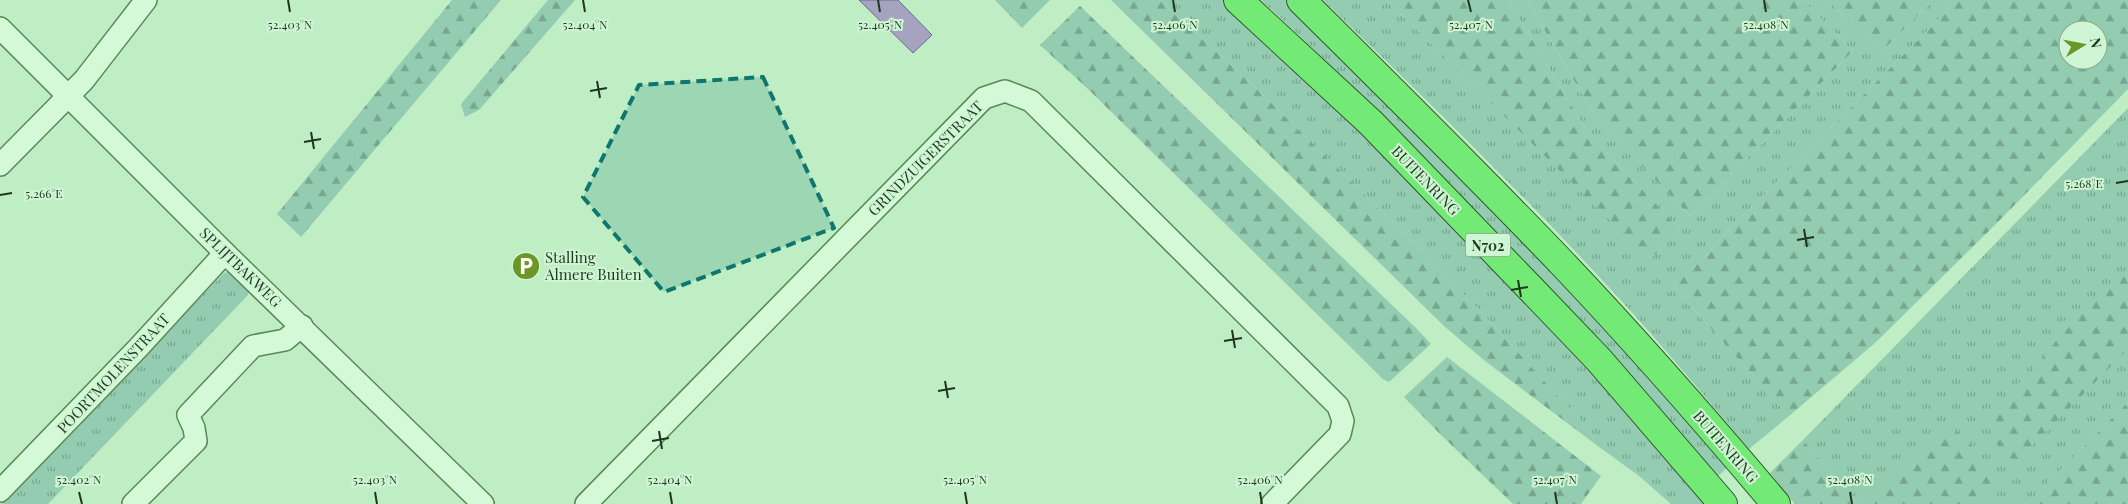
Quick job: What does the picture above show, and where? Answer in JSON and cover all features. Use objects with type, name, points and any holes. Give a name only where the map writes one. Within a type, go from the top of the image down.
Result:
[{"type":"highway","name":"BUITENRING","points":[[1238,0],[1371,123],[1525,283],[1599,360],[1723,504]]},
{"type":"highway","name":"BUITENRING","points":[[1301,0],[1431,127],[1563,264],[1640,348],[1776,504]]},
{"type":"street","points":[[0,165],[84,80],[146,0]]},
{"type":"street","name":"SPLIJTBAKWEG","points":[[0,28],[225,253],[302,326],[476,502]]},
{"type":"street","name":"GRINDZUIGERSTRAAT","points":[[586,504],[984,98],[1005,91],[1031,101],[1338,406],[1343,421],[1340,434],[1272,504]]},
{"type":"street","name":"POORTMOLENSTRAAT","points":[[0,491],[139,347],[225,253]]},
{"type":"street","points":[[133,504],[196,441],[194,428],[188,415],[253,346],[285,340],[302,326]]},
{"type":"highlighted area","points":[[763,77],[834,228],[664,292],[583,197],[639,85]]},
{"type":"green space","points":[[452,0],[501,0],[301,237],[277,214]]},
{"type":"green space","points":[[548,0],[575,0],[479,110],[465,117],[461,104]]},
{"type":"green space","points":[[995,0],[1050,0],[1022,28]]},
{"type":"green space","points":[[1111,0],[1159,0],[1251,83],[1480,311],[1581,421],[1599,447],[1485,361],[1444,326]]},
{"type":"green space","points":[[1159,0],[1229,0],[1523,291],[1705,504],[1671,504],[1638,475],[1599,447],[1581,421],[1480,311],[1251,83]]},
{"type":"green space","points":[[1261,0],[1289,0],[1375,82],[1731,464],[1717,477],[1608,353],[1439,172]]},
{"type":"green space","points":[[1323,0],[1387,0],[1649,258],[1655,255],[1680,229],[1588,133],[1508,0],[1527,0],[1596,118],[1690,216],[1853,51],[1802,0],[1828,0],[1881,52],[1933,0],[1958,0],[1719,240],[1708,254],[1673,286],[1789,416],[1749,449],[1650,333],[1545,219]]},
{"type":"green space","points":[[1387,0],[1508,0],[1588,133],[1680,229],[1655,255],[1648,258]]},
{"type":"green space","points":[[1527,0],[1802,0],[1853,51],[1690,216],[1596,118]]},
{"type":"green space","points":[[1828,0],[1933,0],[1881,52]]},
{"type":"green space","points":[[1958,0],[2128,0],[2128,89],[1996,224],[1875,343],[1789,416],[1673,286],[1708,254],[1719,240]]},
{"type":"green space","points":[[1080,6],[1431,344],[1389,382],[1383,379],[1088,89],[1040,45]]},
{"type":"green space","points":[[2128,108],[2128,402],[2027,504],[1858,504],[1803,440]]},
{"type":"green space","points":[[2128,268],[2128,349],[2015,463],[1998,445],[1992,425],[1997,412],[2012,389],[2034,369],[2059,337]]},
{"type":"green space","points":[[235,270],[249,285],[248,295],[48,504],[1,504],[224,273]]},
{"type":"green space","points":[[1447,357],[1601,476],[1581,504],[1513,504],[1404,397]]},
{"type":"green space","points":[[2128,402],[2128,504],[2027,504]]},
{"type":"green space","points":[[1948,428],[1961,434],[2000,479],[1975,504],[1863,504],[1942,429]]},
{"type":"green space","points":[[1803,440],[1858,504],[1795,504],[1770,473]]},
{"type":"shaded area","points":[[859,0],[898,0],[932,35],[913,53]]},
{"type":"place","name":"Stalling Almere Buiten","points":[[526,266]]}]
